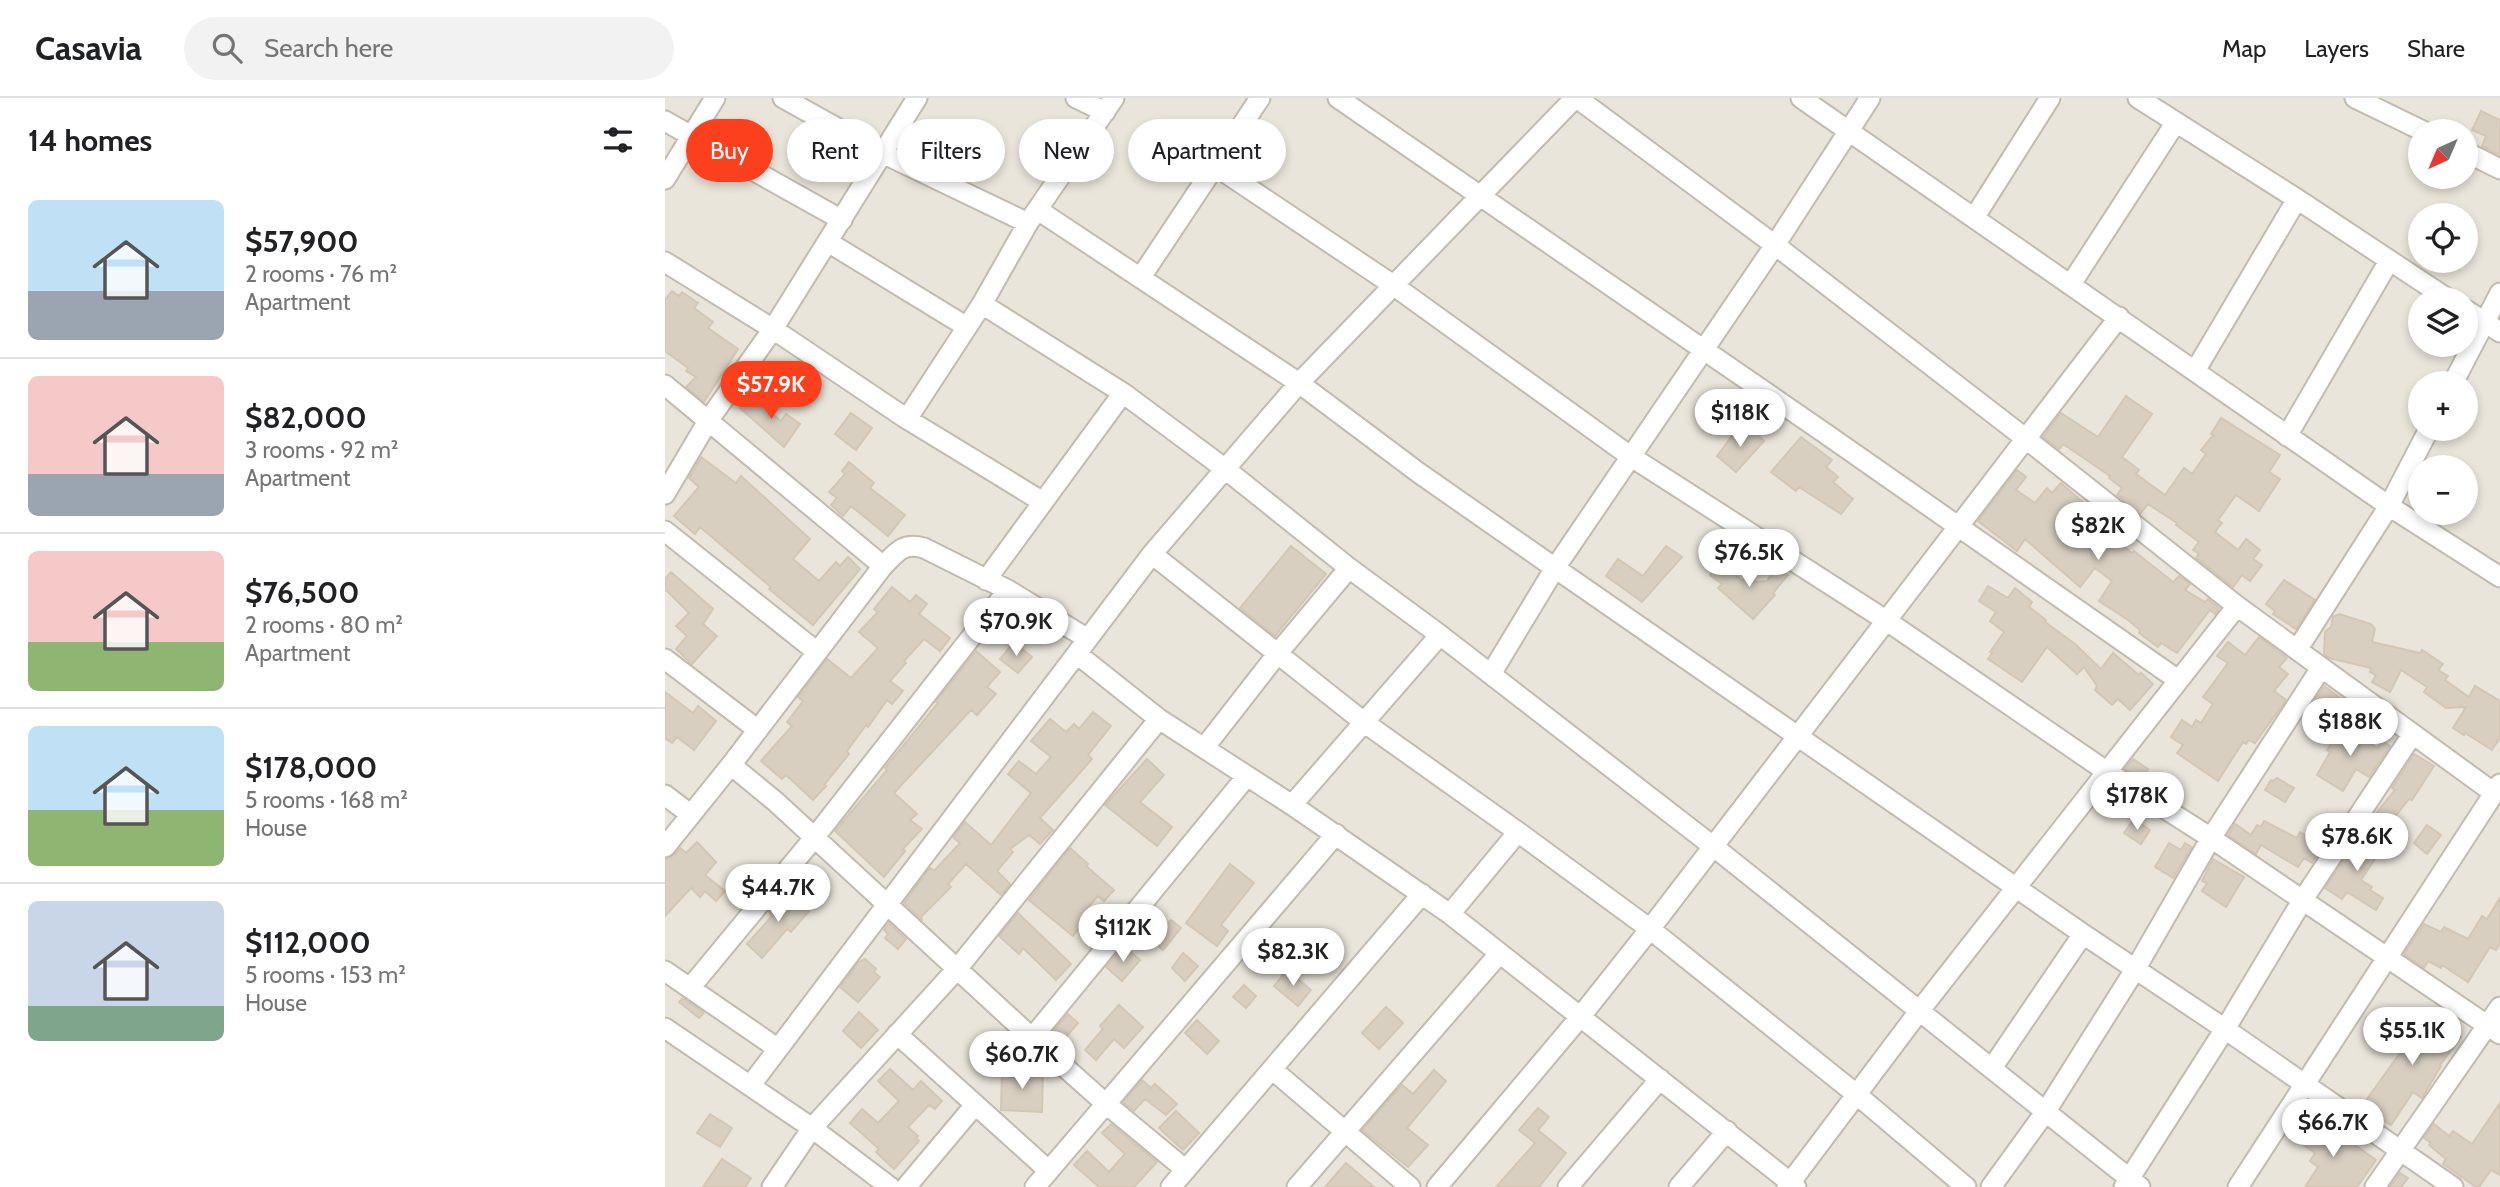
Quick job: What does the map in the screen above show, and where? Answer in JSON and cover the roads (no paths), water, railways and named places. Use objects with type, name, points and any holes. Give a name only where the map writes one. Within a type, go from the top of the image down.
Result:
[{"type":"street","points":[[702,119],[715,98]]},
{"type":"street","points":[[783,98],[821,119]]},
{"type":"street","points":[[883,151],[917,98]]},
{"type":"street","points":[[907,419],[982,304],[1033,216],[1110,105],[1076,98]]},
{"type":"street","points":[[1246,119],[1261,98]]},
{"type":"street","points":[[1338,98],[2178,680]]},
{"type":"street","points":[[750,1086],[1152,554],[1299,383],[1576,98],[1775,245],[2237,606],[2412,735],[2497,789],[2238,1187]]},
{"type":"street","points":[[1801,98],[2389,506],[2500,577]]},
{"type":"street","points":[[1491,674],[1555,568],[1775,245],[1870,98]]},
{"type":"street","points":[[1974,218],[2050,98]]},
{"type":"street","points":[[2139,98],[2429,287]]},
{"type":"street","points":[[2355,98],[2408,124]]},
{"type":"street","points":[[665,121],[686,133]]},
{"type":"street","points":[[2071,284],[2176,122]]},
{"type":"street","points":[[665,179],[686,146]]},
{"type":"street","points":[[883,153],[1033,216],[1140,277],[1299,383],[1419,473],[1555,568],[2453,1187]]},
{"type":"street","points":[[2478,158],[2500,169]]},
{"type":"street","points":[[773,181],[842,220]]},
{"type":"street","points":[[665,494],[708,421],[773,329],[865,182]]},
{"type":"street","points":[[1140,277],[1203,182]]},
{"type":"street","points":[[1239,182],[1393,285],[1630,456],[1887,621],[2493,1030]]},
{"type":"street","points":[[2195,371],[2297,199]]},
{"type":"street","points":[[828,242],[967,327]]},
{"type":"street","points":[[2287,436],[2389,261]]},
{"type":"street","points":[[665,262],[773,329],[907,419],[1043,502]]},
{"type":"street","points":[[2461,371],[2492,327],[2500,293]]},
{"type":"street","points":[[982,304],[1123,393],[1224,468],[1349,568],[1714,847],[2046,1111],[2131,1184],[2302,901],[2412,735]]},
{"type":"street","points":[[1437,1187],[1581,1016],[1650,929],[2119,317]]},
{"type":"street","points":[[665,385],[883,566]]},
{"type":"street","points":[[986,580],[1123,393]]},
{"type":"street","points":[[2297,650],[2389,506],[2423,441]]},
{"type":"street","points":[[665,531],[817,652]]},
{"type":"street","points":[[665,847],[883,566],[900,549],[911,544],[1007,590],[1082,647],[1159,719],[1292,804],[1422,894],[1727,1131],[1791,1186],[1920,1010],[2237,606]]},
{"type":"street","points":[[1152,554],[1365,723],[1650,929],[1856,1094],[1966,1187]]},
{"type":"street","points":[[1204,748],[1349,568]]},
{"type":"street","points":[[690,988],[814,838],[1007,590]]},
{"type":"street","points":[[1292,804],[1440,635]]},
{"type":"street","points":[[665,659],[758,730]]},
{"type":"street","points":[[1991,1187],[2046,1111],[2136,968],[2211,838],[2321,668]]},
{"type":"street","points":[[772,1187],[812,1128],[957,969],[1159,719]]},
{"type":"street","points":[[731,765],[776,802],[1105,1103],[1186,1170]]},
{"type":"street","points":[[1032,1038],[1247,776]]},
{"type":"street","points":[[665,795],[691,814]]},
{"type":"street","points":[[1450,915],[1518,832]]},
{"type":"street","points":[[1035,1187],[1336,834]]},
{"type":"street","points":[[1171,1187],[1422,894]]},
{"type":"street","points":[[1992,1068],[2083,934]]},
{"type":"street","points":[[1297,1187],[1499,954]]},
{"type":"street","points":[[665,971],[777,1048]]},
{"type":"street","points":[[2375,1187],[2400,1149],[2493,1030],[2500,1007]]},
{"type":"street","points":[[665,1028],[812,1128],[890,1187]]},
{"type":"street","points":[[897,1034],[1049,1171]]},
{"type":"street","points":[[1273,1070],[1410,1187]]},
{"type":"street","points":[[1568,1187],[1660,1079]]},
{"type":"street","points":[[906,1187],[975,1105]]},
{"type":"street","points":[[1679,1187],[1727,1131]]}]
